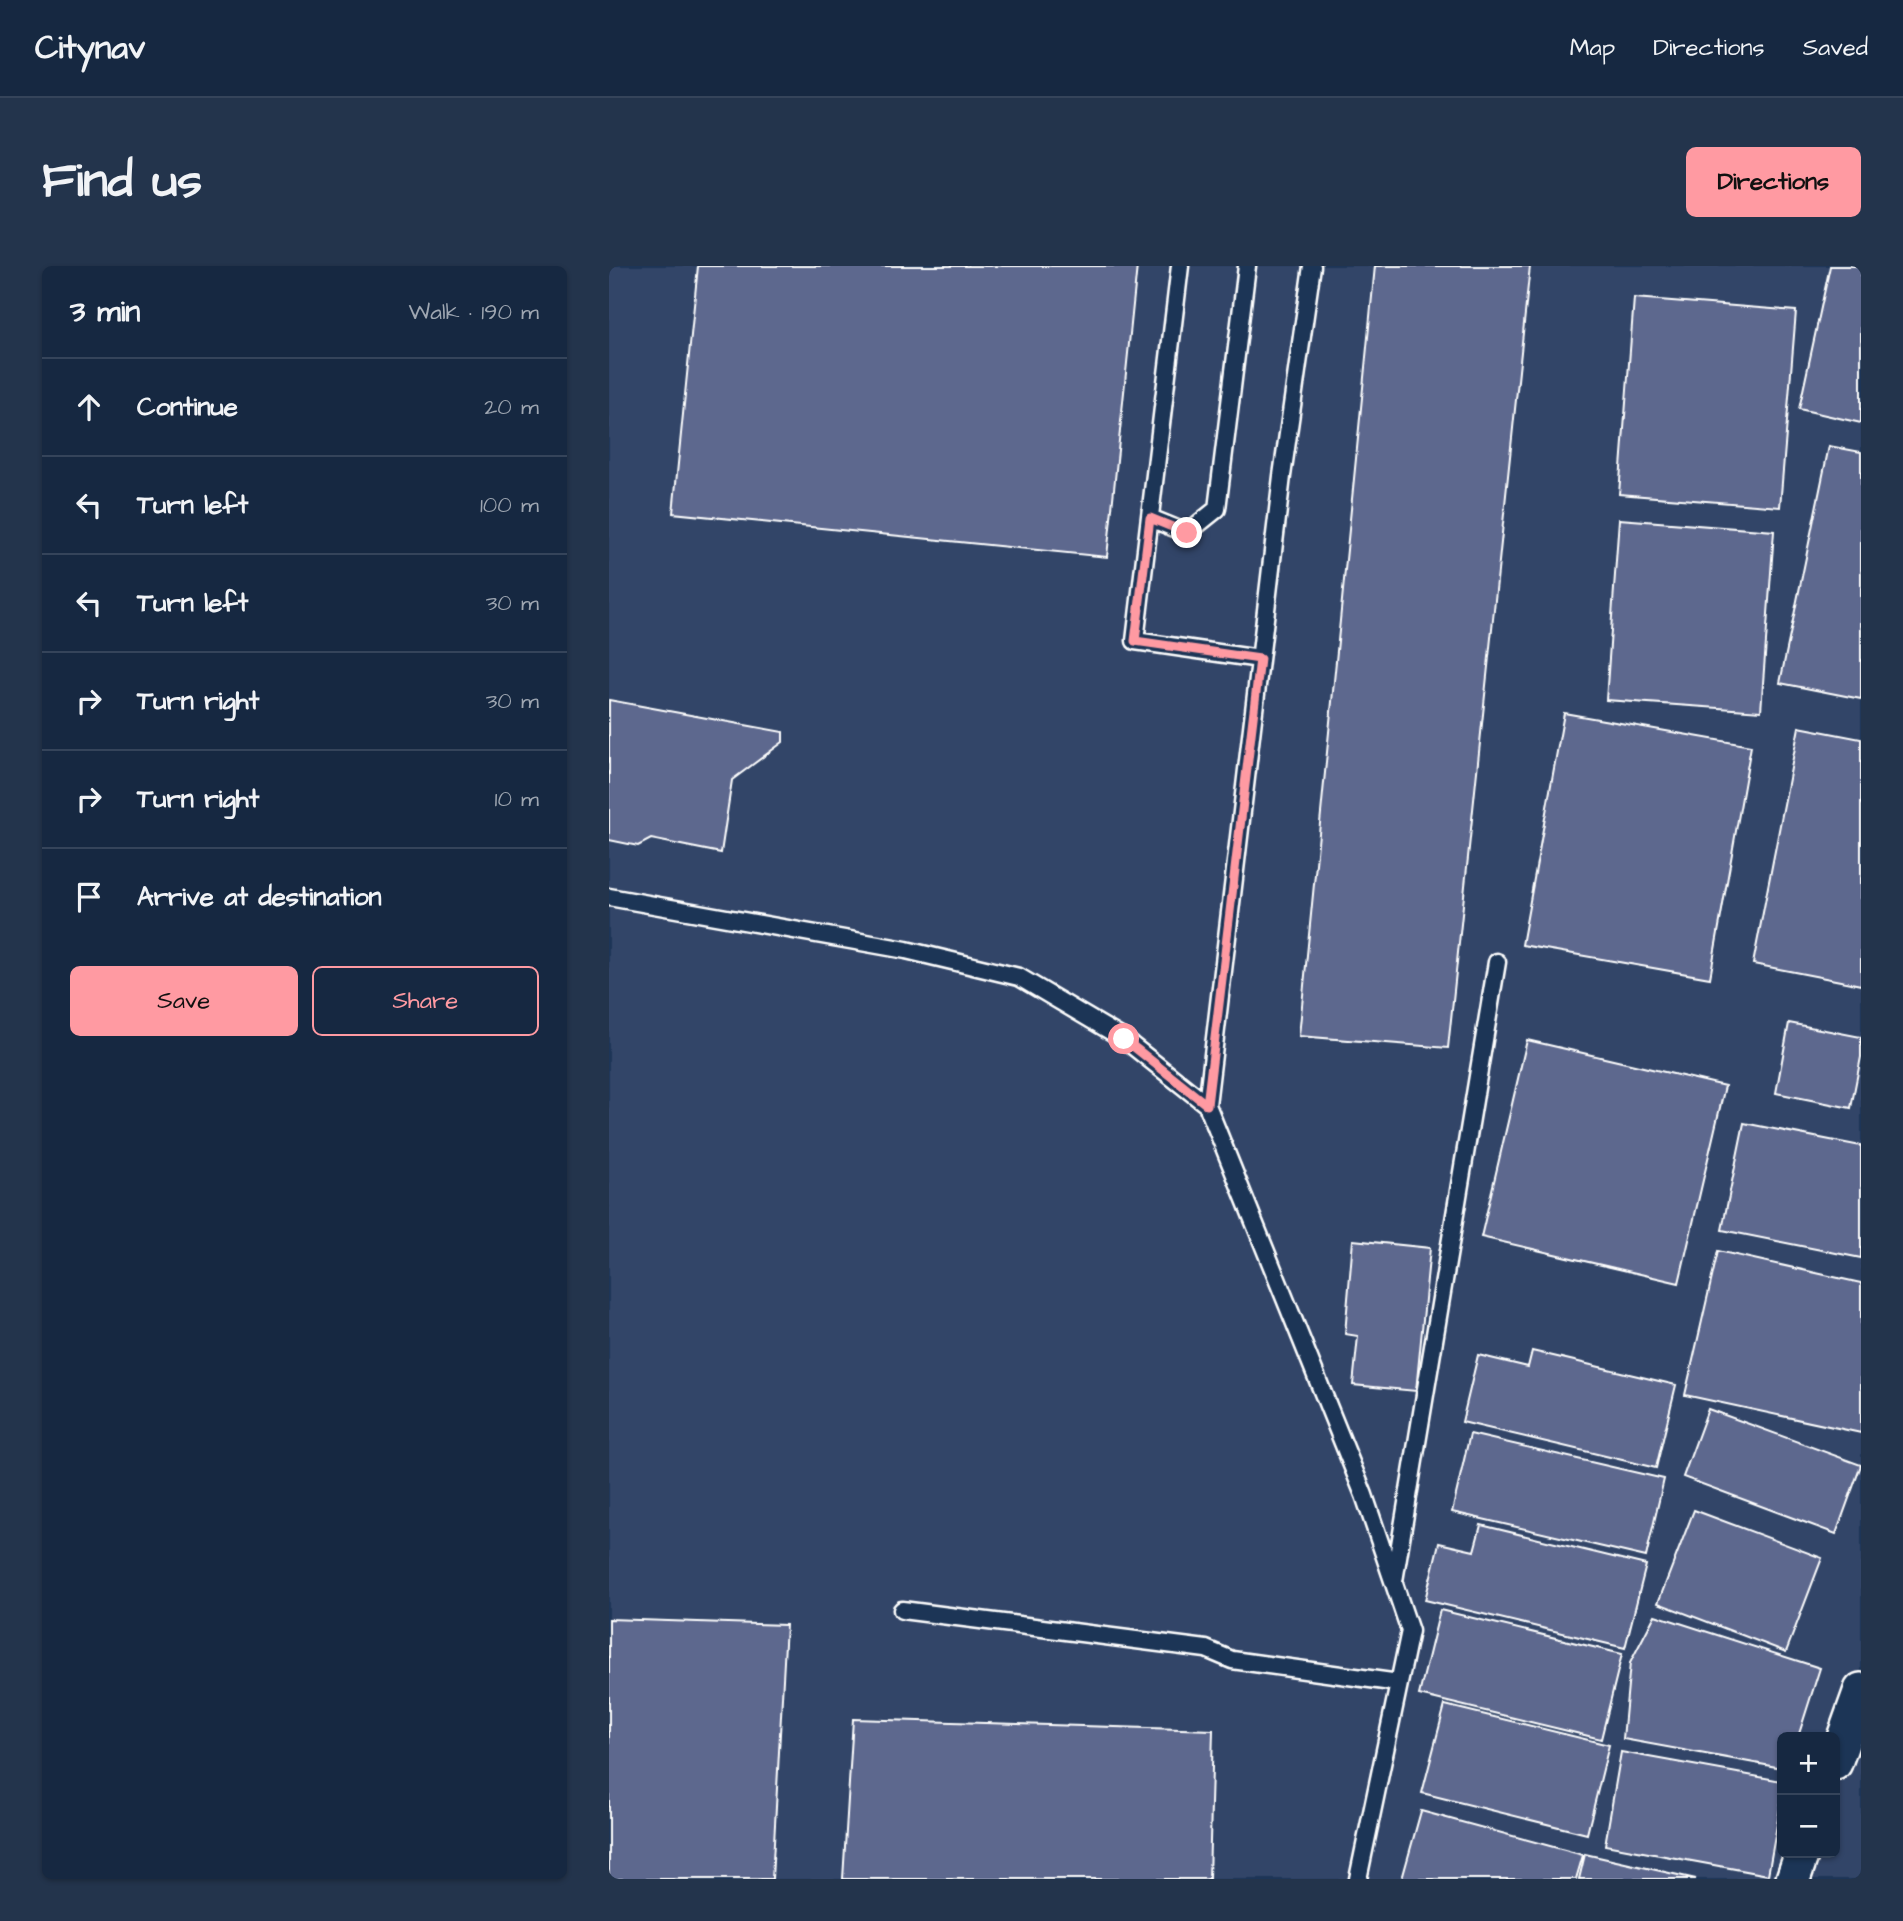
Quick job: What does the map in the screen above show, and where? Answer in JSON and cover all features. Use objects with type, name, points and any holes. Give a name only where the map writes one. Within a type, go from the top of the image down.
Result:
[{"type":"street","points":[[1840,1749],[1861,1690]]},
{"type":"street","points":[[1793,1879],[1800,1858]]},
{"type":"lane","points":[[1180,266],[1135,641],[1260,659]]},
{"type":"lane","points":[[1150,518],[1187,533],[1217,509],[1248,266]]},
{"type":"lane","points":[[1312,266],[1282,476],[1207,1105],[1359,1483],[1410,1631],[1358,1879]]},
{"type":"lane","points":[[609,897],[906,950],[1019,977],[1124,1039],[1207,1105]]},
{"type":"lane","points":[[1394,1584],[1497,962]]},
{"type":"lane","points":[[902,1610],[1206,1649],[1232,1660],[1399,1683]]},
{"type":"shaded area","points":[[609,266],[1861,266],[1861,1879],[609,1879]]},
{"type":"building","points":[[698,266],[1137,266],[1107,557],[673,513]]},
{"type":"building","points":[[1375,266],[1530,266],[1448,1048],[1299,1036]]},
{"type":"building","points":[[1830,266],[1861,266],[1861,423],[1799,409]]},
{"type":"building","points":[[1634,298],[1796,311],[1780,507],[1619,494]]},
{"type":"building","points":[[1829,446],[1861,452],[1861,699],[1780,683]]},
{"type":"building","points":[[1619,519],[1774,531],[1761,711],[1606,700]]},
{"type":"building","points":[[609,700],[783,732],[783,742],[732,780],[721,853],[651,839],[638,846],[609,840]]},
{"type":"building","points":[[1564,713],[1751,746],[1710,978],[1522,945]]},
{"type":"building","points":[[1799,727],[1861,739],[1861,985],[1753,964]]},
{"type":"building","points":[[1789,1023],[1861,1037],[1861,1057],[1851,1108],[1776,1093]]},
{"type":"building","points":[[1527,1040],[1725,1086],[1679,1283],[1481,1237]]},
{"type":"building","points":[[1744,1123],[1861,1146],[1861,1258],[1722,1230]]},
{"type":"building","points":[[1353,1240],[1430,1248],[1416,1391],[1353,1385],[1358,1336],[1345,1334]]},
{"type":"building","points":[[1718,1251],[1861,1283],[1861,1433],[1685,1395]]},
{"type":"building","points":[[1532,1351],[1676,1385],[1656,1468],[1462,1422],[1478,1355],[1528,1367]]},
{"type":"building","points":[[1708,1409],[1861,1465],[1836,1534],[1683,1477]]},
{"type":"building","points":[[1470,1434],[1664,1479],[1646,1557],[1452,1512]]},
{"type":"building","points":[[1694,1510],[1822,1558],[1786,1652],[1658,1603]]},
{"type":"building","points":[[1481,1525],[1646,1565],[1625,1648],[1425,1600],[1439,1543],[1474,1551]]},
{"type":"building","points":[[1440,1610],[1622,1654],[1601,1739],[1419,1695]]},
{"type":"building","points":[[1655,1615],[1820,1668],[1800,1732],[1777,1732],[1777,1767],[1623,1739],[1630,1663]]},
{"type":"building","points":[[609,1619],[786,1625],[772,1879],[609,1879]]},
{"type":"building","points":[[1445,1705],[1609,1745],[1587,1834],[1422,1793]]},
{"type":"building","points":[[853,1719],[1213,1730],[1209,1879],[843,1879]]},
{"type":"building","points":[[1621,1752],[1777,1780],[1777,1825],[1768,1875],[1605,1845]]},
{"type":"building","points":[[1421,1811],[1583,1855],[1576,1879],[1402,1879]]},
{"type":"building","points":[[1585,1854],[1696,1879],[1579,1879]]},
{"type":"route","points":[[1124,1039],[1207,1105],[1260,659],[1135,641],[1150,518],[1187,533]]}]
